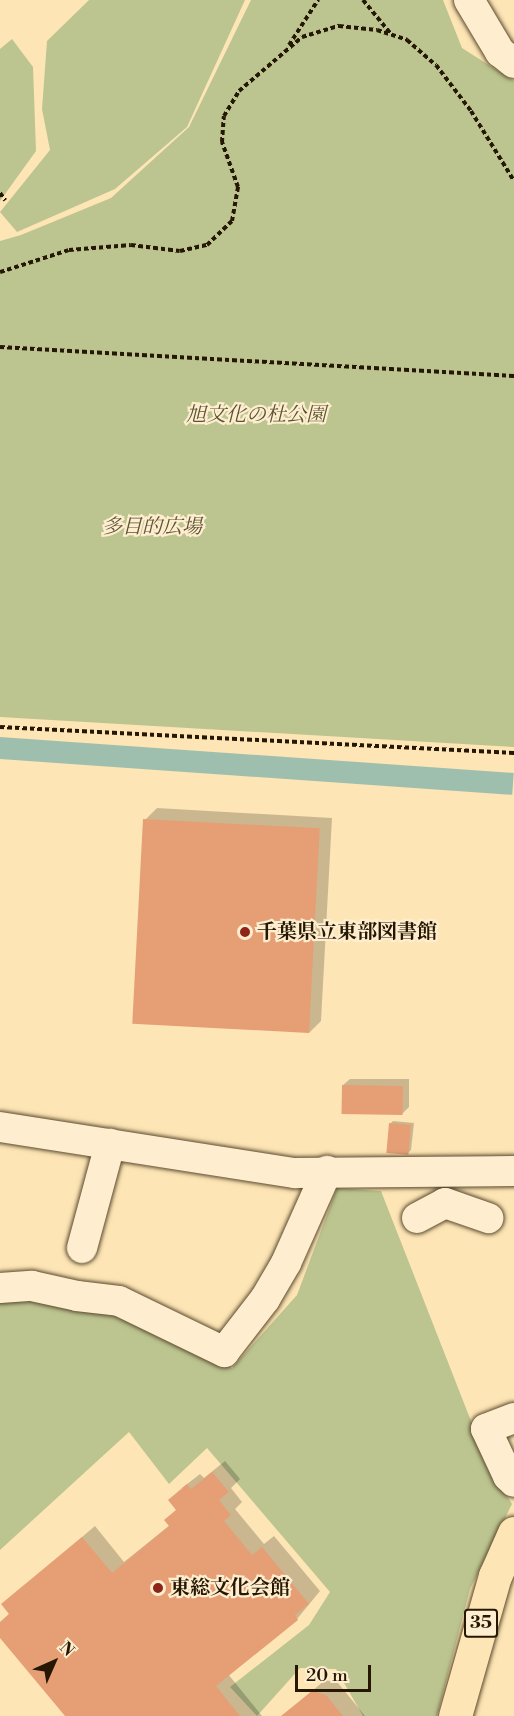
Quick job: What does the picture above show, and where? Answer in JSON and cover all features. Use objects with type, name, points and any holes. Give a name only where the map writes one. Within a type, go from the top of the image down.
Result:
[{"type":"main road","name":"35","points":[[455,1716],[495,1576],[514,1533]]},
{"type":"street","points":[[469,0],[500,52],[514,63]]},
{"type":"street","points":[[0,1127],[295,1173],[514,1171]]},
{"type":"street","points":[[82,1248],[110,1144]]},
{"type":"street","points":[[0,1288],[32,1286],[76,1296],[119,1300],[224,1352],[265,1299],[286,1263],[327,1171]]},
{"type":"street","points":[[431,1172],[422,1216],[445,1203],[488,1218]]},
{"type":"street","points":[[514,1418],[486,1430],[508,1476],[514,1482]]},
{"type":"path","points":[[286,50],[318,0]]},
{"type":"path","points":[[363,0],[393,36]]},
{"type":"path","points":[[0,272],[69,250],[131,245],[180,251],[207,245],[232,221],[238,186],[222,142],[224,116],[239,91],[302,37],[339,26],[377,30],[407,40],[436,65],[471,111],[514,181]]},
{"type":"path","points":[[0,193],[5,200]]},
{"type":"path","points":[[0,347],[514,376]]},
{"type":"path","points":[[0,726],[514,753]]},
{"type":"green space","points":[[89,0],[245,0],[187,127],[115,189],[17,232],[0,212],[50,150],[42,109],[47,41]]},
{"type":"green space","name":"旭文化の杜公園","points":[[251,0],[443,0],[462,48],[514,81],[514,747],[0,717],[0,241],[21,235],[111,198],[189,127]]},
{"type":"green space","points":[[12,39],[33,67],[36,151],[0,201],[0,49]]},
{"type":"green space","points":[[337,1188],[381,1191],[489,1467],[512,1504],[470,1589],[437,1716],[363,1716],[336,1669],[300,1668],[257,1716],[230,1687],[309,1625],[330,1592],[207,1448],[169,1484],[129,1432],[0,1550],[0,1298],[24,1295],[118,1312],[232,1368],[297,1295]]},
{"type":"shaded area","points":[[0,737],[514,773],[512,795],[0,759]]},
{"type":"building","points":[[143,819],[320,828],[309,1033],[132,1024]]},
{"type":"building","points":[[342,1085],[403,1086],[402,1115],[341,1114]]},
{"type":"building","points":[[389,1123],[411,1125],[408,1155],[386,1153]]},
{"type":"building","name":"東総文化会館","points":[[212,1472],[229,1492],[219,1500],[231,1515],[224,1521],[252,1555],[262,1547],[309,1604],[295,1615],[298,1620],[216,1686],[240,1716],[65,1716],[0,1638],[0,1622],[9,1614],[1,1604],[82,1537],[112,1573],[169,1526],[164,1520],[176,1510],[168,1500],[187,1484],[191,1489]]},
{"type":"building","points":[[312,1691],[326,1695],[343,1716],[281,1716]]},
{"type":"place","name":"千葉県立東部図書館","points":[[245,932]]},
{"type":"place","name":"東総文化会館","points":[[158,1588]]},
{"type":"park label","name":"多目的広場","points":[[152,527]]}]
